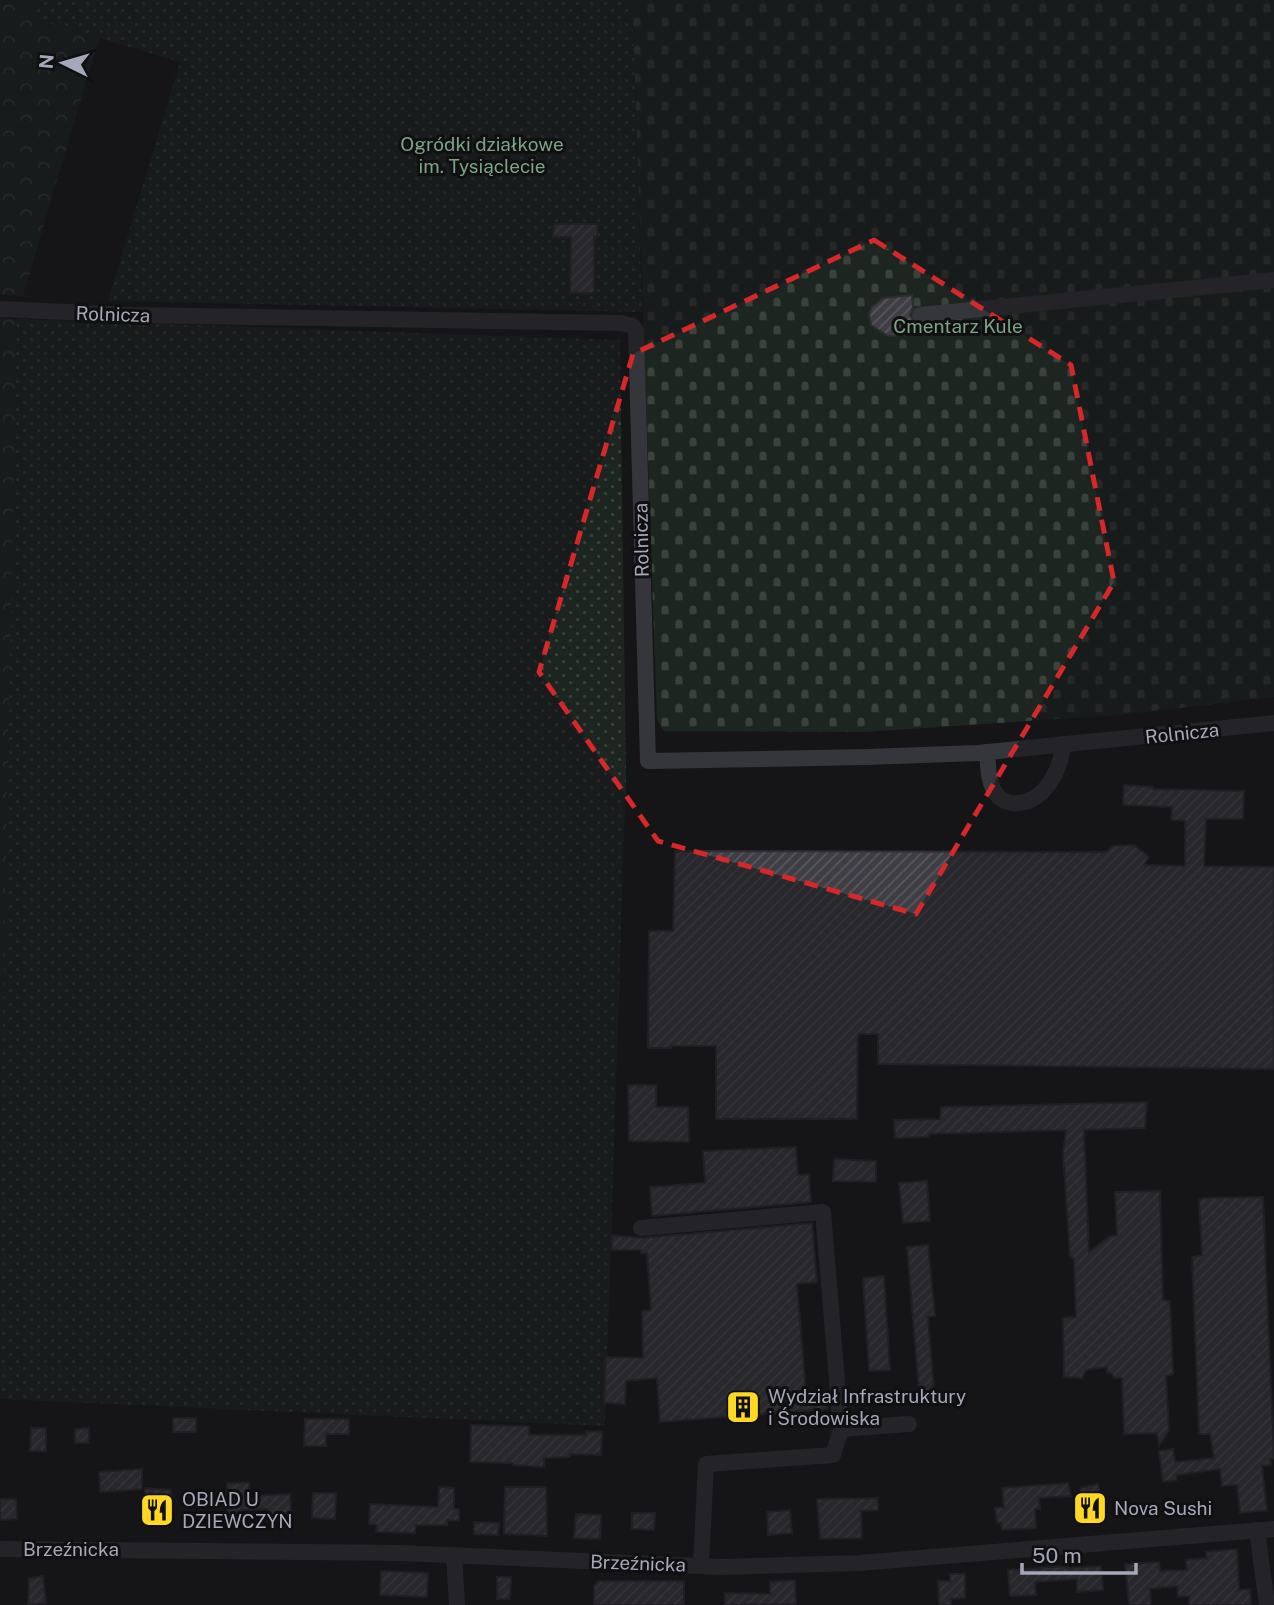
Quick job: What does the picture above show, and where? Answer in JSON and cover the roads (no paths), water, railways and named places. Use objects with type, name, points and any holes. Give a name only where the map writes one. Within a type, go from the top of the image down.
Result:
[{"type":"street","points":[[920,315],[1274,281]]},
{"type":"street","name":"Rolnicza","points":[[0,309],[146,316],[621,323],[633,326],[636,331],[648,761],[987,752],[1274,723]]},
{"type":"street","points":[[987,752],[989,776],[996,794],[1010,804],[1026,803],[1039,797],[1047,785],[1062,758],[1063,745]]},
{"type":"street","points":[[642,1228],[822,1212],[841,1429],[832,1455],[706,1464],[701,1566]]},
{"type":"street","points":[[841,1429],[909,1424]]},
{"type":"street","name":"Brzeźnicka","points":[[0,1549],[401,1553],[701,1566],[859,1563],[1274,1529]]},
{"type":"street","points":[[1257,1530],[1267,1605]]},
{"type":"street","points":[[454,1556],[457,1605]]},
{"type":"place","name":"Wydział Infrastruktury i Środowiska","points":[[743,1407]]},
{"type":"place","name":"Nova Sushi","points":[[1090,1508]]},
{"type":"place","name":"OBIAD U DZIEWCZYN","points":[[157,1510]]},
{"type":"park label","name":"Ogródki działkowe im. Tysiąclecie","points":[[482,155]]},
{"type":"park label","name":"Cmentarz Kule","points":[[958,326]]}]
